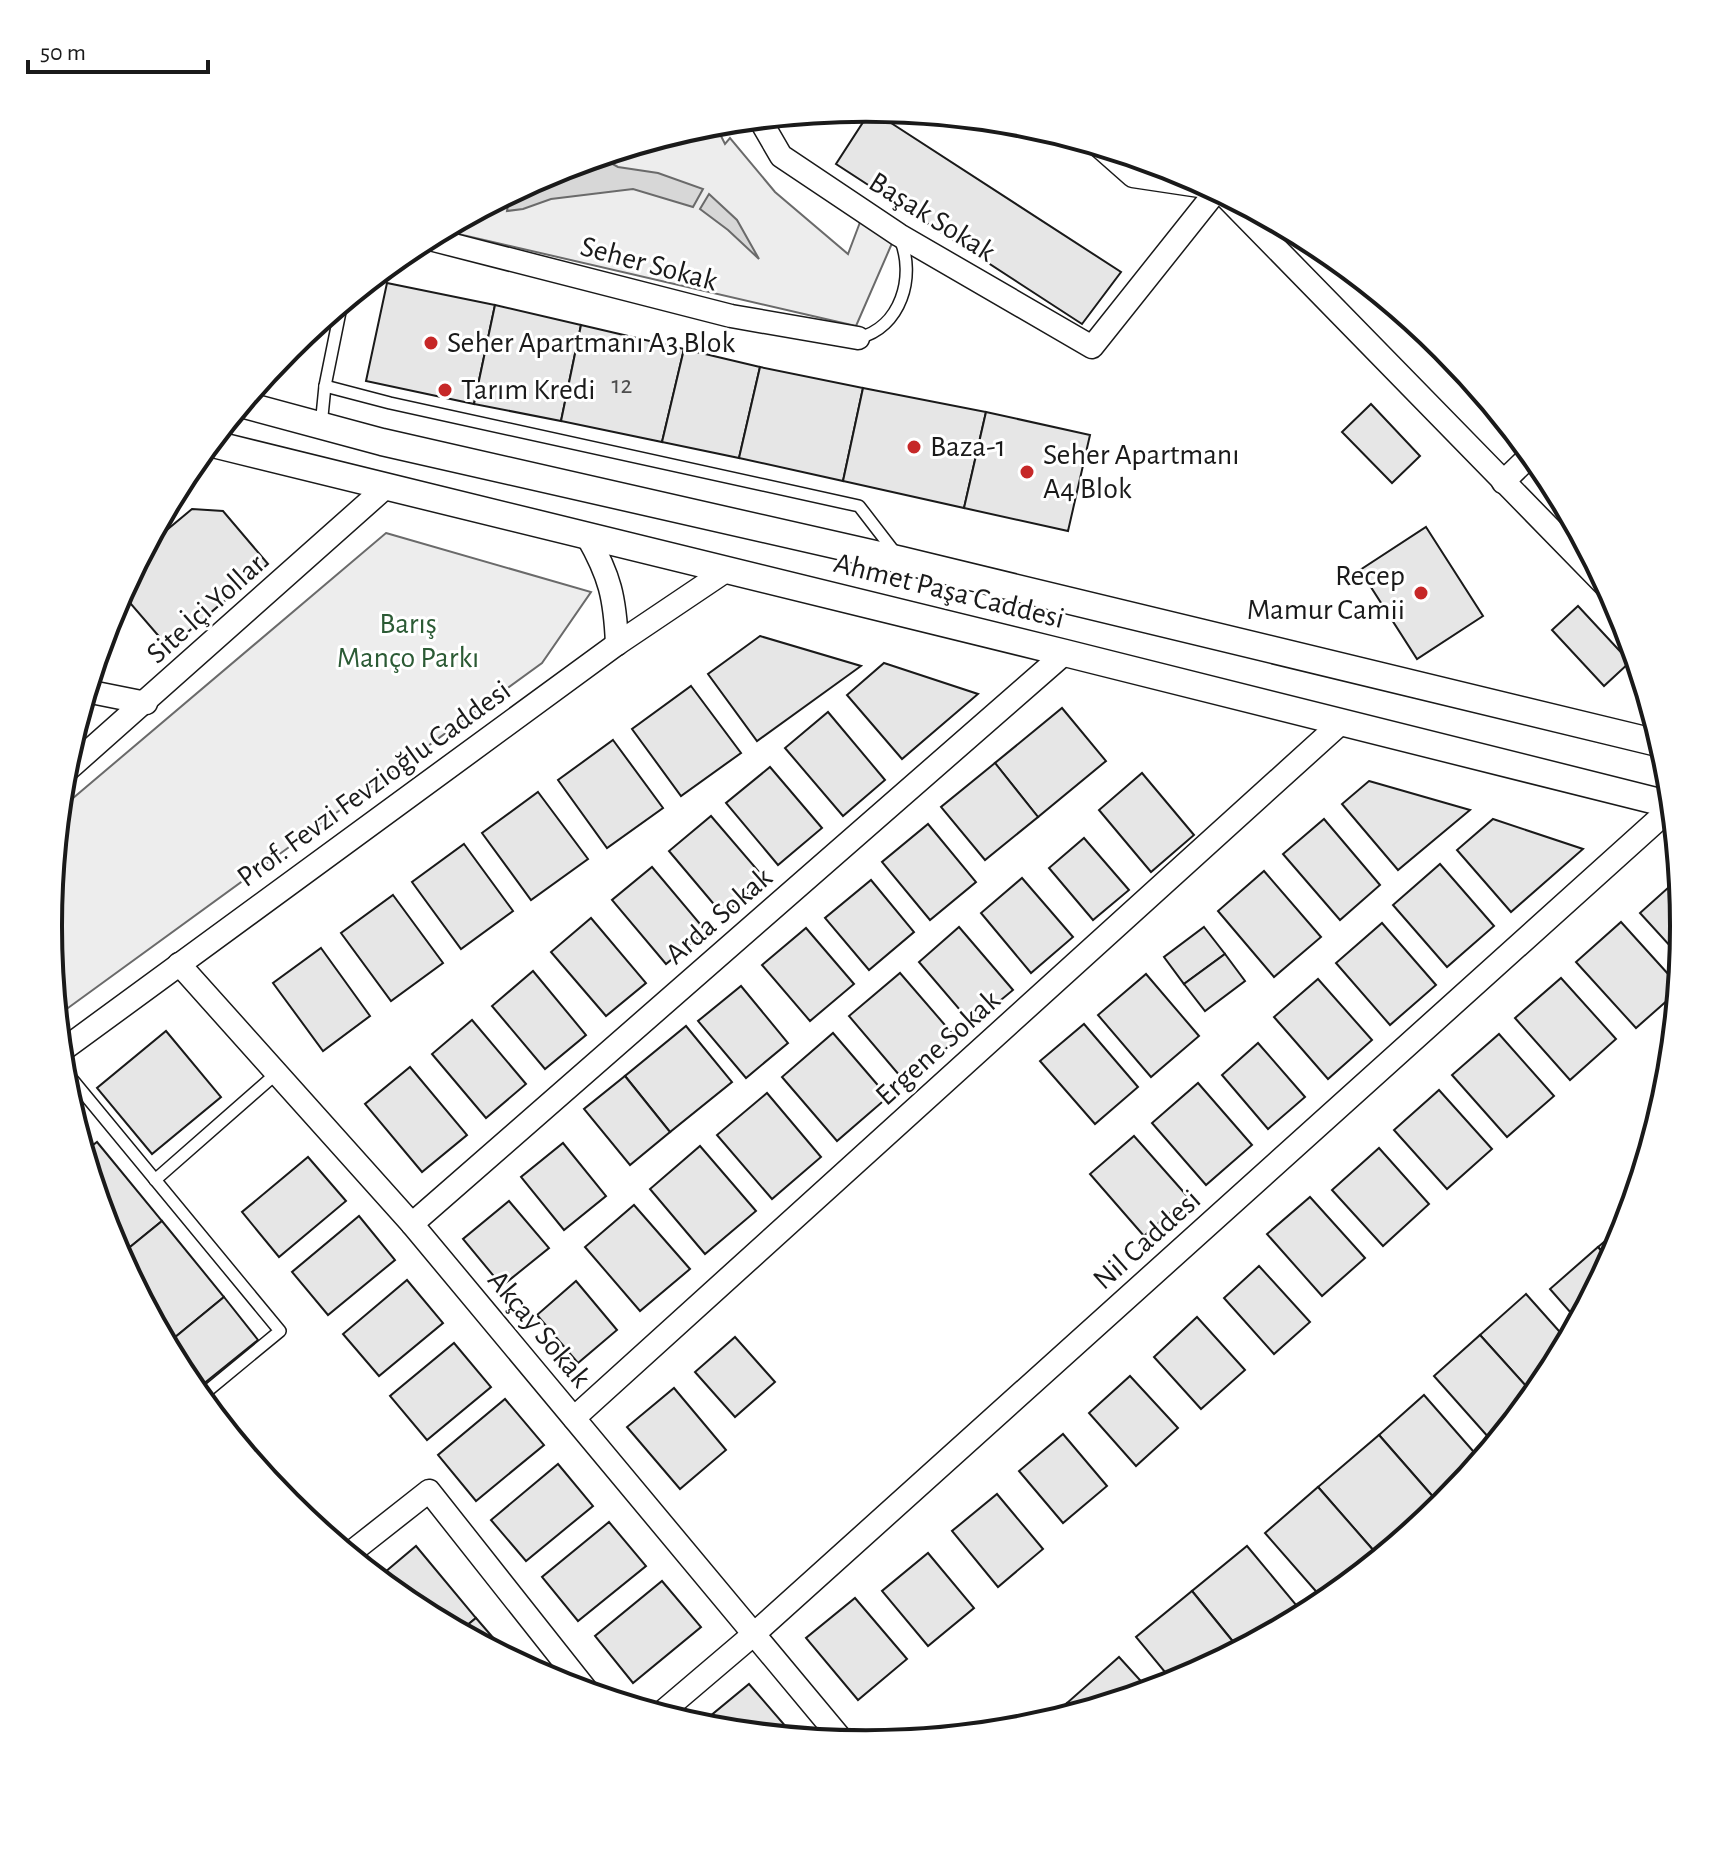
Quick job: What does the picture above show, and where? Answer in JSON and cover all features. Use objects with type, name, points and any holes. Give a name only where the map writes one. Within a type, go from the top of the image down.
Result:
[{"type":"street","name":"Başak Sokak","points":[[765,128],[781,156],[899,235],[1092,347],[1208,198]]},
{"type":"street","points":[[1117,162],[1133,176],[1172,182]]},
{"type":"street","points":[[1245,216],[1583,563]]},
{"type":"street","name":"Seher Sokak","points":[[443,242],[731,316],[858,338]]},
{"type":"street","name":"Ahmet Paşa Caddesi","points":[[252,407],[321,426],[901,560],[1648,741]]},
{"type":"street","name":"Ahmet Paşa Caddesi","points":[[221,446],[1660,803]]},
{"type":"street","points":[[1503,482],[1523,463]]},
{"type":"street","name":"Site İçi Yollar","points":[[79,760],[387,486]]},
{"type":"street","points":[[587,536],[605,568],[615,605],[617,644]]},
{"type":"street","name":"Prof. Fevzi Fevzioğlu Caddesi","points":[[71,1044],[617,644],[727,570]]},
{"type":"street","name":"Arda Sokak","points":[[412,1224],[1065,653]]},
{"type":"street","points":[[97,693],[146,703]]},
{"type":"street","name":"Ergene Sokak","points":[[574,1418],[1342,722]]},
{"type":"street","name":"Nil Caddesi","points":[[671,1705],[754,1634],[1662,815]]},
{"type":"street","name":"Akçay Sokak","points":[[179,964],[412,1224],[833,1729]]},
{"type":"street","points":[[358,1547],[429,1491],[574,1674]]},
{"type":"lane","points":[[858,338],[873,335],[885,325],[900,304],[908,269],[907,255],[899,235]]},
{"type":"lane","points":[[321,426],[325,386],[339,319]]},
{"type":"lane","points":[[325,386],[859,506],[901,560]]},
{"type":"lane","points":[[155,1180],[277,1073]]},
{"type":"lane","points":[[78,1086],[280,1331],[209,1389]]},
{"type":"green space","points":[[721,135],[725,144],[730,138],[775,192],[848,254],[862,217],[893,241],[856,326],[457,234],[510,204],[608,164]]},
{"type":"green space","name":"Barış Manço Parkı","points":[[386,533],[591,592],[542,663],[67,1009],[62,926],[72,799]]},
{"type":"shaded area","points":[[611,163],[658,173],[703,189],[693,207],[633,189],[551,199],[507,211],[510,204]]},
{"type":"shaded area","points":[[709,194],[737,220],[759,259],[700,209]]},
{"type":"building","points":[[863,122],[890,122],[1121,272],[1082,324],[836,164]]},
{"type":"building","name":"Seher Apartmanı A3 Blok","points":[[387,283],[495,305],[474,404],[366,381]]},
{"type":"building","points":[[495,305],[581,325],[561,421],[474,404]]},
{"type":"building","points":[[581,325],[684,349],[662,442],[561,421]]},
{"type":"building","points":[[684,349],[760,367],[739,458],[662,442]]},
{"type":"building","points":[[760,367],[863,388],[843,481],[739,458]]},
{"type":"building","name":"Baza-1","points":[[863,388],[986,412],[964,508],[843,481]]},
{"type":"building","points":[[1371,404],[1420,456],[1392,483],[1342,432]]},
{"type":"building","name":"Seher Apartmanı A4 Blok","points":[[986,412],[1090,435],[1068,531],[964,508]]},
{"type":"building","points":[[192,509],[223,511],[268,564],[169,648],[130,603],[166,531]]},
{"type":"building","name":"Recep Mamur Camii","points":[[1426,527],[1483,616],[1417,659],[1360,570]]},
{"type":"building","points":[[1578,606],[1622,653],[1626,665],[1604,686],[1552,630]]},
{"type":"building","points":[[760,636],[861,666],[757,741],[708,674]]},
{"type":"building","points":[[884,663],[978,694],[902,759],[847,695]]},
{"type":"building","points":[[691,686],[741,753],[681,796],[632,729]]},
{"type":"building","points":[[1062,708],[1106,761],[1038,817],[995,763]]},
{"type":"building","points":[[828,712],[885,780],[843,816],[785,748]]},
{"type":"building","points":[[613,740],[663,808],[607,848],[558,780]]},
{"type":"building","points":[[995,763],[1038,817],[985,860],[941,807]]},
{"type":"building","points":[[770,767],[822,828],[778,865],[726,803]]},
{"type":"building","points":[[1142,773],[1194,835],[1151,872],[1099,810]]},
{"type":"building","points":[[1369,781],[1470,810],[1398,870],[1342,804]]},
{"type":"building","points":[[538,792],[588,859],[531,900],[482,833]]},
{"type":"building","points":[[711,816],[765,879],[723,915],[669,851]]},
{"type":"building","points":[[1324,819],[1380,885],[1340,920],[1283,854]]},
{"type":"building","points":[[1493,819],[1583,849],[1511,912],[1457,850]]},
{"type":"building","points":[[928,824],[976,882],[930,920],[882,862]]},
{"type":"building","points":[[1084,838],[1129,890],[1093,920],[1049,868]]},
{"type":"building","points":[[464,844],[513,911],[461,949],[412,882]]},
{"type":"building","points":[[1440,864],[1494,926],[1447,967],[1393,905]]},
{"type":"building","points":[[652,867],[706,931],[666,964],[612,900]]},
{"type":"building","points":[[1264,871],[1321,937],[1274,977],[1218,911]]},
{"type":"building","points":[[1022,878],[1073,937],[1031,973],[981,913]]},
{"type":"building","points":[[871,880],[914,932],[869,970],[825,918]]},
{"type":"building","points":[[1669,887],[1669,945],[1640,913]]},
{"type":"building","points":[[393,895],[443,963],[391,1001],[341,933]]},
{"type":"building","points":[[591,918],[646,983],[606,1016],[551,952]]},
{"type":"building","points":[[1621,922],[1668,974],[1666,1002],[1636,1028],[1576,962]]},
{"type":"building","points":[[1382,923],[1436,985],[1390,1025],[1336,963]]},
{"type":"building","points":[[959,927],[1013,990],[972,1024],[919,962]]},
{"type":"building","points":[[1204,927],[1225,954],[1184,984],[1164,957]]},
{"type":"building","points":[[806,928],[854,984],[810,1021],[762,965]]},
{"type":"building","points":[[321,948],[370,1016],[323,1051],[273,983]]},
{"type":"building","points":[[1225,954],[1245,981],[1205,1011],[1184,984]]},
{"type":"building","points":[[533,971],[586,1035],[545,1069],[492,1006]]},
{"type":"building","points":[[900,973],[957,1039],[906,1083],[849,1016]]},
{"type":"building","points":[[1146,974],[1199,1036],[1151,1077],[1098,1015]]},
{"type":"building","points":[[1561,978],[1616,1039],[1570,1080],[1515,1018]]},
{"type":"building","points":[[1318,979],[1372,1040],[1328,1079],[1274,1017]]},
{"type":"building","points":[[741,986],[788,1043],[746,1078],[698,1021]]},
{"type":"building","points":[[472,1020],[526,1084],[486,1118],[432,1054]]},
{"type":"building","points":[[1084,1024],[1138,1087],[1095,1124],[1040,1061]]},
{"type":"building","points":[[686,1026],[732,1082],[670,1132],[625,1076]]},
{"type":"building","points":[[166,1031],[221,1097],[152,1154],[97,1088]]},
{"type":"building","points":[[833,1033],[888,1097],[837,1141],[782,1077]]},
{"type":"building","points":[[1499,1034],[1554,1096],[1507,1137],[1452,1075]]},
{"type":"building","points":[[1258,1043],[1305,1097],[1268,1129],[1222,1075]]},
{"type":"building","points":[[410,1067],[467,1135],[422,1172],[365,1104]]},
{"type":"building","points":[[625,1076],[670,1132],[630,1165],[584,1109]]},
{"type":"building","points":[[1198,1083],[1252,1145],[1206,1185],[1152,1123]]},
{"type":"building","points":[[1439,1090],[1492,1149],[1447,1189],[1394,1130]]},
{"type":"building","points":[[767,1093],[821,1157],[772,1199],[717,1135]]},
{"type":"building","points":[[1134,1136],[1188,1197],[1144,1236],[1090,1174]]},
{"type":"building","points":[[97,1142],[162,1221],[130,1247],[105,1184],[93,1145]]},
{"type":"building","points":[[563,1143],[606,1196],[564,1230],[521,1177]]},
{"type":"building","points":[[700,1146],[756,1211],[705,1254],[650,1189]]},
{"type":"building","points":[[1379,1148],[1429,1204],[1383,1246],[1332,1190]]},
{"type":"building","points":[[308,1157],[346,1201],[279,1257],[242,1212]]},
{"type":"building","points":[[1310,1197],[1365,1258],[1322,1296],[1267,1234]]},
{"type":"building","points":[[509,1201],[549,1248],[502,1286],[463,1239]]},
{"type":"building","points":[[634,1205],[690,1269],[640,1311],[585,1247]]},
{"type":"building","points":[[359,1216],[395,1260],[328,1315],[292,1272]]},
{"type":"building","points":[[162,1221],[224,1297],[176,1337],[130,1247]]},
{"type":"building","points":[[1598,1247],[1601,1250],[1570,1312],[1550,1289]]},
{"type":"building","points":[[1259,1266],[1310,1322],[1274,1354],[1224,1298]]},
{"type":"building","points":[[407,1280],[443,1323],[379,1376],[343,1334]]},
{"type":"building","points":[[576,1281],[617,1330],[578,1363],[537,1315]]},
{"type":"building","points":[[1526,1294],[1560,1332],[1525,1385],[1480,1335]]},
{"type":"building","points":[[224,1297],[258,1340],[205,1383],[176,1337]]},
{"type":"building","points":[[1197,1317],[1245,1370],[1201,1409],[1154,1357]]},
{"type":"building","points":[[1480,1335],[1525,1385],[1487,1436],[1434,1376]]},
{"type":"building","points":[[735,1337],[775,1382],[735,1417],[695,1372]]},
{"type":"building","points":[[454,1343],[491,1387],[427,1440],[390,1396]]},
{"type":"building","points":[[1130,1376],[1178,1428],[1136,1466],[1089,1413]]},
{"type":"building","points":[[674,1388],[726,1450],[680,1489],[627,1427]]},
{"type":"building","points":[[1424,1395],[1474,1452],[1433,1496],[1379,1435]]},
{"type":"building","points":[[505,1399],[544,1445],[476,1501],[438,1455]]},
{"type":"building","points":[[1063,1434],[1107,1486],[1063,1523],[1019,1471]]},
{"type":"building","points":[[1379,1435],[1433,1496],[1372,1549],[1318,1487]]},
{"type":"building","points":[[558,1464],[593,1506],[526,1561],[491,1520]]},
{"type":"building","points":[[1318,1487],[1372,1549],[1316,1592],[1265,1533]]},
{"type":"building","points":[[997,1494],[1043,1549],[998,1587],[952,1531]]},
{"type":"building","points":[[609,1522],[646,1566],[578,1621],[542,1577]]},
{"type":"building","points":[[416,1546],[476,1618],[468,1624],[387,1570]]},
{"type":"building","points":[[1247,1546],[1296,1605],[1233,1641],[1192,1591]]},
{"type":"building","points":[[928,1553],[974,1608],[928,1646],[882,1591]]},
{"type":"building","points":[[662,1581],[701,1627],[633,1683],[595,1636]]},
{"type":"building","points":[[1192,1591],[1233,1641],[1165,1672],[1136,1637]]},
{"type":"building","points":[[855,1598],[907,1659],[858,1700],[806,1638]]},
{"type":"building","points":[[476,1618],[493,1638],[468,1624]]},
{"type":"building","points":[[1119,1657],[1141,1681],[1124,1687],[1067,1703]]},
{"type":"building","points":[[749,1684],[785,1725],[761,1723],[712,1715]]},
{"type":"place","name":"Seher Apartmanı A3 Blok","points":[[431,343]]},
{"type":"place","name":"Tarım Kredi","points":[[445,390]]},
{"type":"place","name":"Baza-1","points":[[914,447]]},
{"type":"place","name":"Seher Apartmanı A4 Blok","points":[[1027,472]]},
{"type":"place","name":"Recep Mamur Camii","points":[[1421,593]]}]
